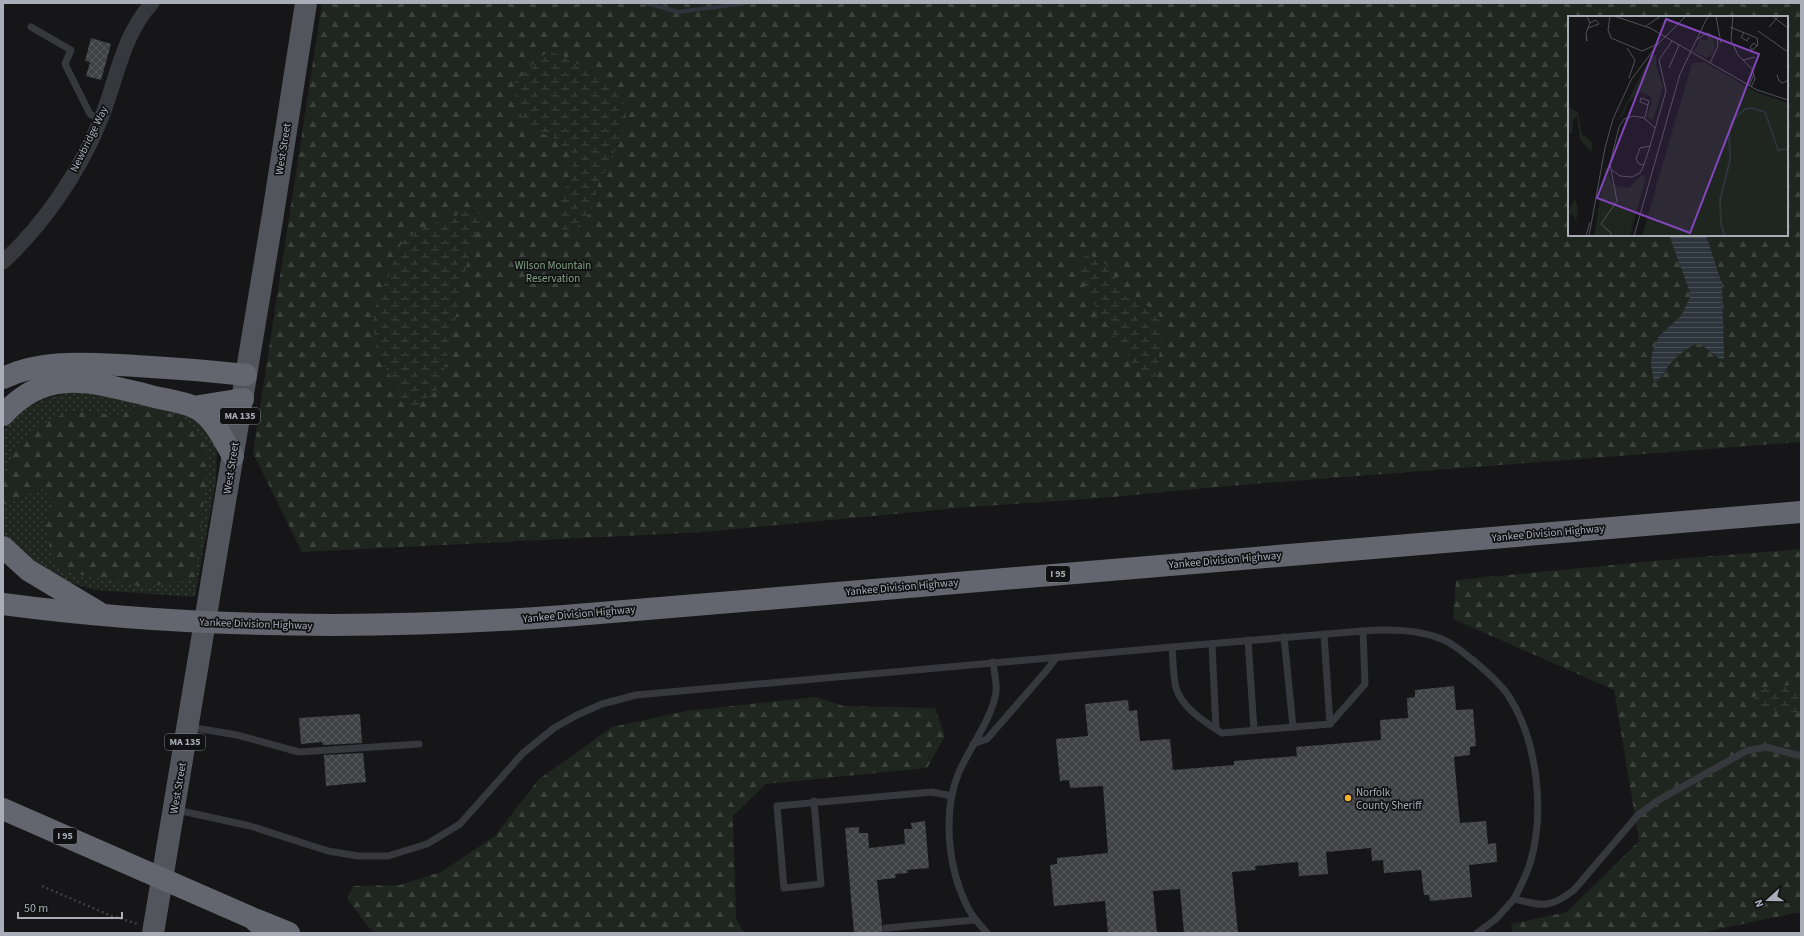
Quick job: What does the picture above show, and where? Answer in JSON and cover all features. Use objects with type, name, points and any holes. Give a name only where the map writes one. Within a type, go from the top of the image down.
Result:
[{"type":"highway","points":[[3,378],[37,367],[82,363],[184,369],[246,375]]},
{"type":"highway","points":[[3,415],[12,406],[36,390],[55,384],[76,381],[96,383],[193,407],[243,399]]},
{"type":"highway","points":[[193,407],[213,424],[233,456]]},
{"type":"highway","name":"Yankee Division Highway","points":[[3,604],[104,616],[174,622],[370,626],[514,620],[1801,512]]},
{"type":"highway","points":[[3,547],[28,570],[104,616]]},
{"type":"highway","name":"I 95","points":[[3,809],[126,864],[289,933]]},
{"type":"highway","points":[[252,918],[269,933]]},
{"type":"main road","name":"West Street","points":[[153,930],[243,399],[306,3]]},
{"type":"street","name":"Newbridge Way","points":[[3,262],[30,233],[61,192],[87,149],[100,120],[123,51],[139,19],[152,3]]},
{"type":"lane","points":[[31,27],[71,50],[65,64],[90,114],[100,120]]},
{"type":"lane","points":[[174,809],[250,826],[328,852],[358,856],[388,856],[427,844],[456,827],[471,813],[506,771],[539,739],[577,715],[602,704],[636,695],[1248,640],[1363,631],[1399,630],[1431,636],[1444,641],[1459,649],[1482,667],[1508,695],[1527,736],[1531,749],[1538,810],[1537,832],[1531,860],[1524,881],[1514,899],[1496,919],[1477,933]]},
{"type":"lane","points":[[1172,647],[1176,687],[1180,698],[1192,712],[1222,733],[1330,724],[1365,684],[1363,631]]},
{"type":"lane","points":[[1324,634],[1330,724]]},
{"type":"lane","points":[[1284,637],[1293,727]]},
{"type":"lane","points":[[1248,640],[1254,730]]},
{"type":"lane","points":[[1212,644],[1216,729]]},
{"type":"lane","points":[[973,744],[986,739],[1048,670],[1056,658]]},
{"type":"lane","points":[[987,933],[975,920],[961,894],[951,849],[949,818],[952,796],[958,774],[989,714],[996,693],[994,662]]},
{"type":"lane","points":[[188,727],[237,735],[298,752],[419,744]]},
{"type":"lane","points":[[1514,899],[1538,905],[1550,904],[1562,899],[1574,890],[1638,815],[1657,801],[1746,751],[1766,747],[1801,756]]},
{"type":"lane","points":[[814,801],[821,884],[784,888],[778,806],[814,801],[932,792],[952,796]]},
{"type":"lane","points":[[886,928],[975,920]]},
{"type":"path","points":[[42,886],[108,915],[153,930]]},
{"type":"green space","name":"Wilson Mountain Reservation","points":[[322,3],[1801,3],[1801,442],[1227,486],[1102,498],[969,507],[704,532],[302,552],[253,453]]},
{"type":"green space","points":[[550,52],[564,56],[588,71],[617,95],[625,106],[626,114],[622,134],[598,185],[591,210],[584,221],[569,233],[562,231],[561,200],[573,166],[568,150],[554,138],[531,130],[522,119],[516,99],[515,82],[539,57]]},
{"type":"green space","points":[[476,208],[481,217],[467,263],[446,364],[437,390],[413,409],[407,408],[381,359],[375,338],[373,319],[380,296],[403,239],[429,225]]},
{"type":"green space","points":[[1085,256],[1091,256],[1104,262],[1120,284],[1159,315],[1163,335],[1155,378],[1152,382],[1149,382],[1141,373],[1120,345],[1089,294],[1079,269],[1079,259]]},
{"type":"green space","points":[[75,390],[179,410],[199,421],[210,433],[217,450],[216,480],[195,597],[96,590],[60,580],[11,545],[3,533],[3,502],[6,505],[41,488],[54,502],[195,428],[166,411],[145,406],[116,415],[73,411],[14,450],[3,488],[3,432],[8,424],[28,407],[45,399]]},
{"type":"green space","points":[[145,406],[166,411],[195,428],[203,439],[207,458],[195,580],[144,587],[61,571],[51,553],[45,520],[54,502],[41,488],[6,505],[3,502],[3,488],[14,450],[43,423],[72,411],[116,415]]},
{"type":"green space","points":[[1801,549],[1801,912],[1700,933],[1513,933],[1511,924],[1567,912],[1639,841],[1614,690],[1453,619],[1456,580],[1675,559]]},
{"type":"green space","points":[[1801,685],[1801,713],[1770,710],[1756,705],[1754,699],[1759,690],[1770,686]]},
{"type":"green space","points":[[816,697],[843,706],[935,708],[945,736],[927,768],[766,784],[733,816],[736,919],[744,933],[381,933],[371,930],[347,899],[353,886],[400,885],[441,872],[495,836],[538,780],[612,727],[686,711]]},
{"type":"shaded area","points":[[1669,236],[1706,236],[1722,284],[1724,358],[1720,359],[1699,343],[1680,354],[1669,365],[1659,379],[1654,382],[1651,365],[1652,353],[1659,336],[1681,316],[1691,295]]},
{"type":"building","points":[[91,38],[111,44],[101,80],[86,76],[90,62],[85,61]]},
{"type":"building","points":[[1454,686],[1456,710],[1473,709],[1476,746],[1470,747],[1470,755],[1454,757],[1460,823],[1486,821],[1488,844],[1496,843],[1497,862],[1469,865],[1472,897],[1430,901],[1429,895],[1424,895],[1421,870],[1384,873],[1383,860],[1372,861],[1371,848],[1326,852],[1328,874],[1299,876],[1298,862],[1255,866],[1256,870],[1232,872],[1238,933],[1184,933],[1180,889],[1153,891],[1157,933],[1108,933],[1105,901],[1054,906],[1050,865],[1057,864],[1057,858],[1108,853],[1103,786],[1070,788],[1069,780],[1060,781],[1056,739],[1088,736],[1085,704],[1128,700],[1129,711],[1137,710],[1140,741],[1170,739],[1173,770],[1234,765],[1234,761],[1297,756],[1296,747],[1381,740],[1380,720],[1408,718],[1407,698],[1415,697],[1415,690]]},
{"type":"building","points":[[360,714],[362,743],[323,745],[322,742],[301,744],[299,718]]},
{"type":"building","points":[[363,753],[366,782],[326,786],[324,755]]},
{"type":"building","points":[[925,821],[929,868],[907,870],[908,873],[895,874],[896,878],[877,880],[883,933],[854,933],[845,828],[859,827],[859,833],[868,833],[869,848],[905,844],[904,829],[912,829],[911,823]]},
{"type":"waterway","points":[[646,3],[678,12],[747,3]]},
{"type":"place","name":"Norfolk County Sheriff","points":[[1348,798]]}]
